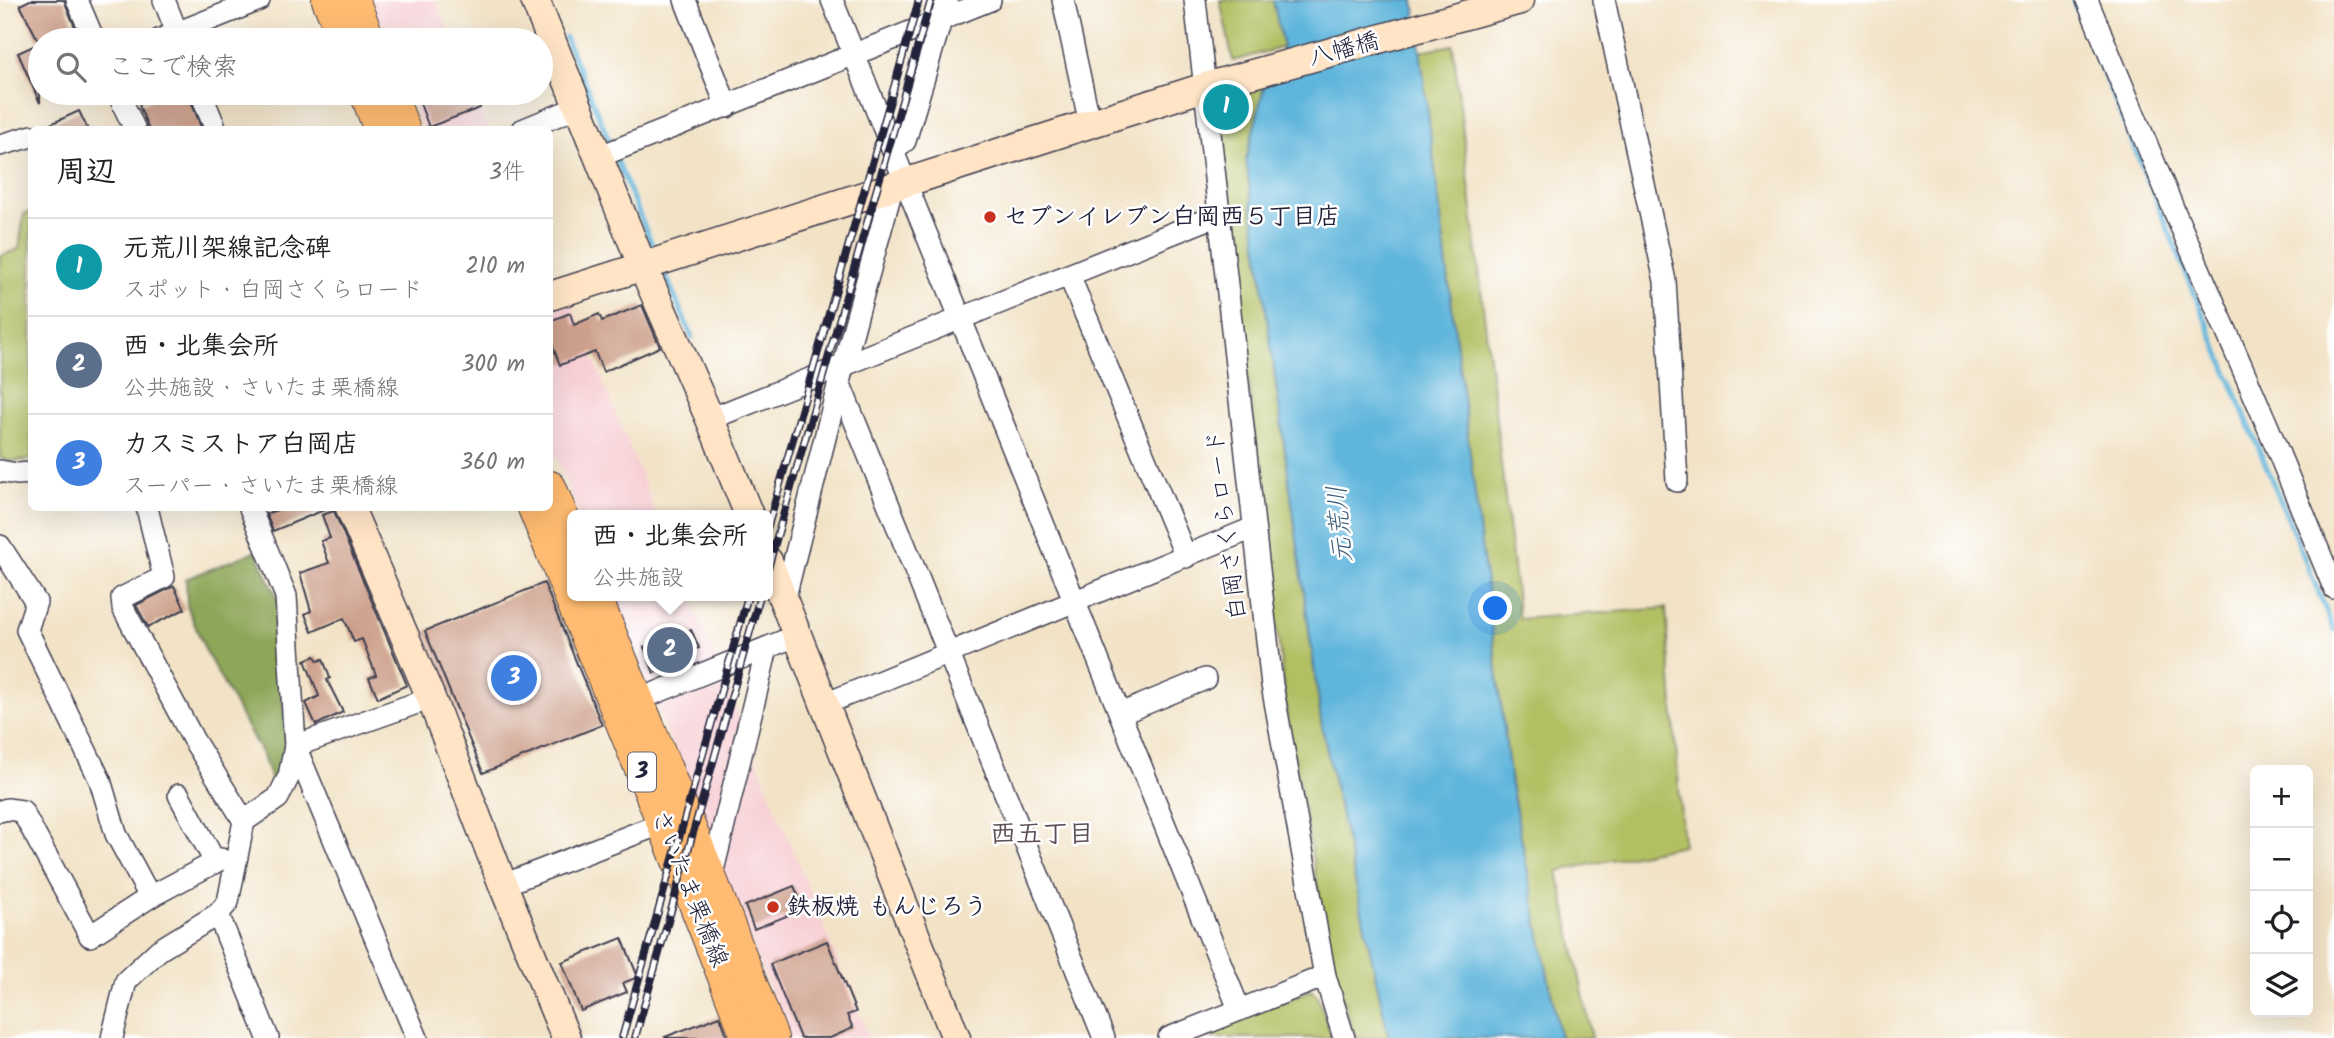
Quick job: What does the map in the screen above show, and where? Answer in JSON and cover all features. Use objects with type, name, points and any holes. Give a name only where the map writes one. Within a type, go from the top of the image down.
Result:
[{"type":"main road","points":[[328,0],[340,28]]},
{"type":"main road","points":[[353,0],[364,28]]},
{"type":"main road","points":[[371,105],[378,126]]},
{"type":"main road","points":[[395,105],[402,126]]},
{"type":"main road","points":[[553,494],[567,529]]},
{"type":"main road","name":"さいたま栗橋線","points":[[535,511],[567,589]]},
{"type":"main road","name":"さいたま栗橋線","points":[[572,601],[748,1038]]},
{"type":"main road","name":"さいたま栗橋線","points":[[597,601],[711,879],[772,1038]]},
{"type":"street","points":[[77,0],[89,28]]},
{"type":"street","points":[[164,0],[170,28]]},
{"type":"street","points":[[195,28],[259,0]]},
{"type":"street","points":[[535,0],[546,28]]},
{"type":"street","points":[[685,0],[727,107]]},
{"type":"street","points":[[831,0],[893,150],[896,186],[959,318],[1239,1009]]},
{"type":"street","points":[[1063,0],[1090,124]]},
{"type":"street","name":"白岡さくらロード","points":[[1195,0],[1272,685],[1325,976],[1344,1038]]},
{"type":"street","name":"八幡橋","points":[[553,295],[1205,87],[1520,0]]},
{"type":"street","points":[[1604,0],[1665,281],[1677,481]]},
{"type":"street","points":[[2087,0],[2334,588]]},
{"type":"street","points":[[598,157],[854,55],[944,10],[983,1]]},
{"type":"street","points":[[893,150],[905,141],[944,10]]},
{"type":"street","points":[[553,45],[642,265],[747,510]]},
{"type":"street","points":[[124,105],[133,126]]},
{"type":"street","points":[[206,105],[214,126]]},
{"type":"street","points":[[532,126],[578,107]]},
{"type":"street","points":[[1,141],[28,137]]},
{"type":"street","points":[[784,601],[841,373],[890,196],[896,186]]},
{"type":"street","points":[[710,419],[841,373],[959,318],[1219,215]]},
{"type":"street","points":[[1069,275],[1186,557]]},
{"type":"street","points":[[841,373],[947,653],[1104,1038]]},
{"type":"street","points":[[0,471],[28,473]]},
{"type":"street","points":[[112,1038],[126,981],[159,950],[218,914],[228,902],[244,821],[193,739],[122,608],[122,598],[164,577],[148,511]]},
{"type":"street","points":[[244,821],[278,798],[289,776],[295,746],[286,596],[251,511]]},
{"type":"street","points":[[351,511],[431,698],[566,1038]]},
{"type":"street","points":[[825,704],[1253,528]]},
{"type":"street","points":[[0,546],[36,602],[27,630],[100,780],[117,834],[150,897]]},
{"type":"street","points":[[773,574],[956,1038]]},
{"type":"street","points":[[638,700],[797,635]]},
{"type":"street","points":[[711,879],[767,648]]},
{"type":"street","points":[[1120,714],[1205,679]]},
{"type":"street","points":[[295,746],[431,698]]},
{"type":"street","points":[[295,746],[417,1038]]},
{"type":"street","points":[[2,804],[22,811],[90,936],[150,897],[218,861],[179,796]]},
{"type":"street","points":[[503,885],[663,823]]},
{"type":"street","points":[[218,914],[268,1038]]},
{"type":"street","points":[[1168,1038],[1325,976]]},
{"type":"shaded area","points":[[371,0],[436,0],[447,28],[382,28]]},
{"type":"shaded area","points":[[413,105],[478,105],[487,126],[421,126]]},
{"type":"shaded area","points":[[571,303],[655,510],[577,510],[553,449],[553,309]]},
{"type":"shaded area","points":[[614,601],[692,601],[869,1038],[789,1038]]},
{"type":"green space","points":[[1220,0],[1273,0],[1283,47],[1233,61]]},
{"type":"green space","points":[[1453,45],[1519,619],[1666,608],[1683,845],[1558,871],[1592,1038],[1560,1038],[1511,785],[1420,51]]},
{"type":"green space","points":[[1264,87],[1246,160],[1322,727],[1389,1038],[1355,1038],[1331,961],[1288,723],[1219,129],[1237,95]]},
{"type":"green space","points":[[28,212],[28,460],[9,461],[0,458],[0,256],[19,249],[24,214]]},
{"type":"green space","points":[[256,551],[278,599],[287,772],[273,786],[263,756],[206,652],[187,606],[186,579]]},
{"type":"green space","points":[[1311,990],[1317,995],[1332,1038],[1190,1038]]},
{"type":"water","name":"元荒川","points":[[1273,0],[1414,0],[1511,785],[1560,1038],[1389,1038],[1322,727],[1246,160],[1264,87],[1283,47]]},
{"type":"building","points":[[30,0],[64,0],[75,28],[32,28],[20,5]]},
{"type":"building","points":[[28,48],[28,76],[18,53]]},
{"type":"building","points":[[139,105],[193,105],[200,126],[147,126]]},
{"type":"building","points":[[421,105],[479,105],[480,108],[432,126],[429,126]]},
{"type":"building","points":[[79,111],[86,126],[46,126]]},
{"type":"building","points":[[642,305],[660,347],[603,372],[595,352],[560,365],[553,347],[553,320],[570,313],[574,325],[599,314],[602,321]]},
{"type":"building","points":[[274,511],[322,511],[273,531],[266,514]]},
{"type":"building","points":[[334,511],[407,685],[378,698],[369,678],[376,675],[362,639],[354,642],[344,618],[312,632],[305,614],[311,611],[300,573],[329,563],[321,541],[330,538],[322,515]]},
{"type":"building","points":[[544,583],[602,725],[483,773],[425,631]]},
{"type":"building","points":[[174,586],[185,609],[148,627],[136,605]]},
{"type":"building","points":[[691,630],[699,648],[667,660],[670,667],[654,673],[644,647]]},
{"type":"building","points":[[315,656],[318,661],[323,659],[330,678],[327,680],[343,712],[316,725],[306,703],[319,696],[305,660]]},
{"type":"building","points":[[794,886],[804,909],[754,929],[745,906]]},
{"type":"building","points":[[622,938],[638,977],[623,983],[627,992],[581,1011],[562,962]]},
{"type":"building","points":[[827,941],[856,1012],[847,1015],[853,1028],[830,1038],[800,1038],[770,964]]},
{"type":"building","points":[[720,1016],[728,1038],[665,1037]]},
{"type":"waterway","points":[[2073,0],[2334,630]]},
{"type":"waterway","points":[[565,37],[612,147]]},
{"type":"waterway","points":[[615,156],[656,254]]},
{"type":"waterway","points":[[663,269],[692,337]]},
{"type":"railway","points":[[773,510],[919,0]]},
{"type":"railway","points":[[773,551],[931,0]]},
{"type":"railway","points":[[622,1038],[747,601]]},
{"type":"railway","points":[[635,1038],[759,601]]},
{"type":"place","name":"元荒川架線記念碑","points":[[1226,107]]},
{"type":"place","name":"セブンイレブン白岡西５丁目店","points":[[990,217]]},
{"type":"place","name":"西・北集会所","points":[[670,650]]},
{"type":"place","name":"カスミストア白岡店","points":[[514,678]]},
{"type":"place","name":"鉄板焼 もんじろう","points":[[773,907]]},
{"type":"district","name":"西五丁目","points":[[1042,835]]}]
